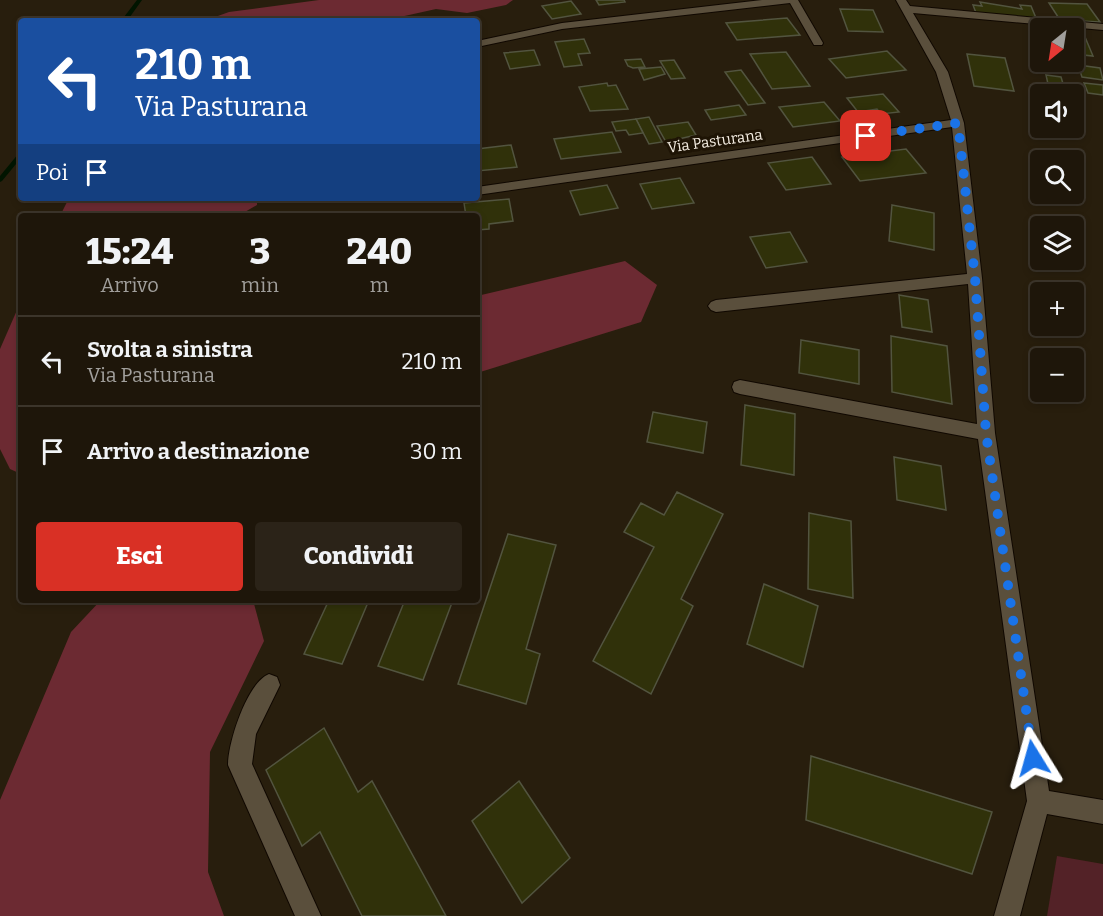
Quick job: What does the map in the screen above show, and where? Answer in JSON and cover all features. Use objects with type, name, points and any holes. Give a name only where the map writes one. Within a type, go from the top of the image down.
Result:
[{"type":"street","points":[[480,43],[562,26],[791,0],[818,43]]},
{"type":"street","points":[[904,5],[1103,27]]},
{"type":"street","points":[[904,5],[942,72],[958,123],[975,278],[986,433],[1040,801],[1007,916]]},
{"type":"street","name":"Via Pasturana","points":[[480,191],[958,123]]},
{"type":"street","points":[[716,306],[975,278]]},
{"type":"street","points":[[740,387],[986,433]]},
{"type":"street","points":[[269,685],[241,742],[240,765],[308,916]]},
{"type":"street","points":[[1040,801],[1103,812]]},
{"type":"shaded area","points":[[319,0],[513,0],[506,5],[467,13],[436,9],[396,18],[212,18],[229,12]]},
{"type":"shaded area","points":[[68,201],[257,201],[257,205],[243,213],[62,213]]},
{"type":"shaded area","points":[[625,261],[657,285],[641,322],[480,372],[480,295]]},
{"type":"shaded area","points":[[18,308],[18,473],[10,469],[0,449],[0,349]]},
{"type":"shaded area","points":[[98,603],[254,603],[264,641],[210,752],[208,872],[224,916],[0,916],[0,800],[71,632]]},
{"type":"shaded area","points":[[1057,856],[1103,864],[1103,916],[1047,916]]},
{"type":"building","points":[[596,0],[624,0],[625,2],[599,5]]},
{"type":"building","points":[[571,1],[581,14],[552,19],[542,6]]},
{"type":"building","points":[[980,2],[1022,9],[1020,5],[1031,6],[1036,18],[976,13],[973,5],[982,6]]},
{"type":"building","points":[[1049,3],[1087,4],[1100,22],[1084,21],[1084,18],[1059,18]]},
{"type":"building","points":[[840,9],[873,10],[883,32],[848,31]]},
{"type":"building","points":[[787,18],[800,35],[737,40],[726,23]]},
{"type":"building","points":[[1084,37],[1085,37],[1093,56],[1084,55]]},
{"type":"building","points":[[584,39],[590,53],[578,54],[582,65],[564,67],[555,42]]},
{"type":"building","points":[[534,50],[540,65],[510,69],[504,53]]},
{"type":"building","points":[[887,51],[906,70],[846,78],[829,59]]},
{"type":"building","points":[[786,52],[810,86],[772,89],[750,54]]},
{"type":"building","points":[[967,54],[1005,58],[1014,91],[974,86]]},
{"type":"building","points":[[641,59],[645,67],[633,68],[628,66],[625,60]]},
{"type":"building","points":[[674,60],[685,78],[671,79],[660,61]]},
{"type":"building","points":[[1084,66],[1100,68],[1103,80],[1082,77],[1080,72],[1084,72]]},
{"type":"building","points":[[661,67],[665,74],[644,80],[639,69]]},
{"type":"building","points":[[741,70],[765,103],[748,105],[725,72]]},
{"type":"building","points":[[1046,75],[1061,77],[1063,84],[1048,84]]},
{"type":"building","points":[[607,83],[608,86],[616,85],[628,109],[590,111],[579,87]]},
{"type":"building","points":[[1084,83],[1103,85],[1103,95],[1088,93]]},
{"type":"building","points":[[883,94],[899,112],[881,114],[877,109],[858,112],[847,98]]},
{"type":"building","points":[[824,102],[840,121],[793,127],[779,107]]},
{"type":"building","points":[[739,105],[746,115],[711,120],[705,110]]},
{"type":"building","points":[[649,117],[662,142],[649,144],[636,119]]},
{"type":"building","points":[[636,119],[643,133],[629,135],[626,130],[616,131],[612,122]]},
{"type":"building","points":[[688,122],[696,135],[666,142],[657,126]]},
{"type":"building","points":[[612,132],[621,152],[561,159],[554,139]]},
{"type":"building","points":[[511,145],[517,167],[480,171],[480,149]]},
{"type":"building","points":[[906,149],[926,173],[860,181],[842,157]]},
{"type":"building","points":[[812,157],[831,184],[786,190],[768,163]]},
{"type":"building","points":[[680,178],[694,203],[652,209],[640,184]]},
{"type":"building","points":[[607,185],[618,208],[580,215],[570,191]]},
{"type":"building","points":[[509,199],[513,221],[489,224],[489,229],[480,230],[480,213],[466,213],[464,203]]},
{"type":"building","points":[[892,205],[934,213],[934,250],[889,241]]},
{"type":"building","points":[[790,232],[807,262],[766,268],[750,237]]},
{"type":"building","points":[[899,295],[928,300],[932,332],[902,327]]},
{"type":"building","points":[[891,336],[947,346],[952,404],[892,392]]},
{"type":"building","points":[[801,340],[859,350],[859,384],[799,373]]},
{"type":"building","points":[[745,405],[795,414],[794,475],[741,465]]},
{"type":"building","points":[[653,412],[707,422],[703,453],[647,442]]},
{"type":"building","points":[[894,457],[941,466],[946,510],[897,500]]},
{"type":"building","points":[[677,492],[723,514],[681,599],[693,606],[651,694],[593,661],[654,547],[624,532],[641,503],[664,515]]},
{"type":"building","points":[[809,513],[851,521],[853,598],[808,589]]},
{"type":"building","points":[[508,534],[556,545],[526,649],[540,654],[526,704],[458,684]]},
{"type":"building","points":[[764,584],[818,606],[803,667],[747,644]]},
{"type":"building","points":[[328,603],[368,603],[342,664],[304,654]]},
{"type":"building","points":[[404,603],[452,603],[423,680],[378,666]]},
{"type":"building","points":[[324,728],[358,792],[372,781],[446,916],[362,916],[320,832],[302,846],[266,770]]},
{"type":"building","points":[[811,756],[992,812],[972,874],[806,820]]},
{"type":"building","points":[[519,781],[570,858],[522,903],[472,821]]},
{"type":"waterway","points":[[126,18],[140,0]]},
{"type":"waterway","points":[[0,180],[18,158]]},
{"type":"route","points":[[866,136],[958,123],[975,278],[986,433],[1033,758]]}]
